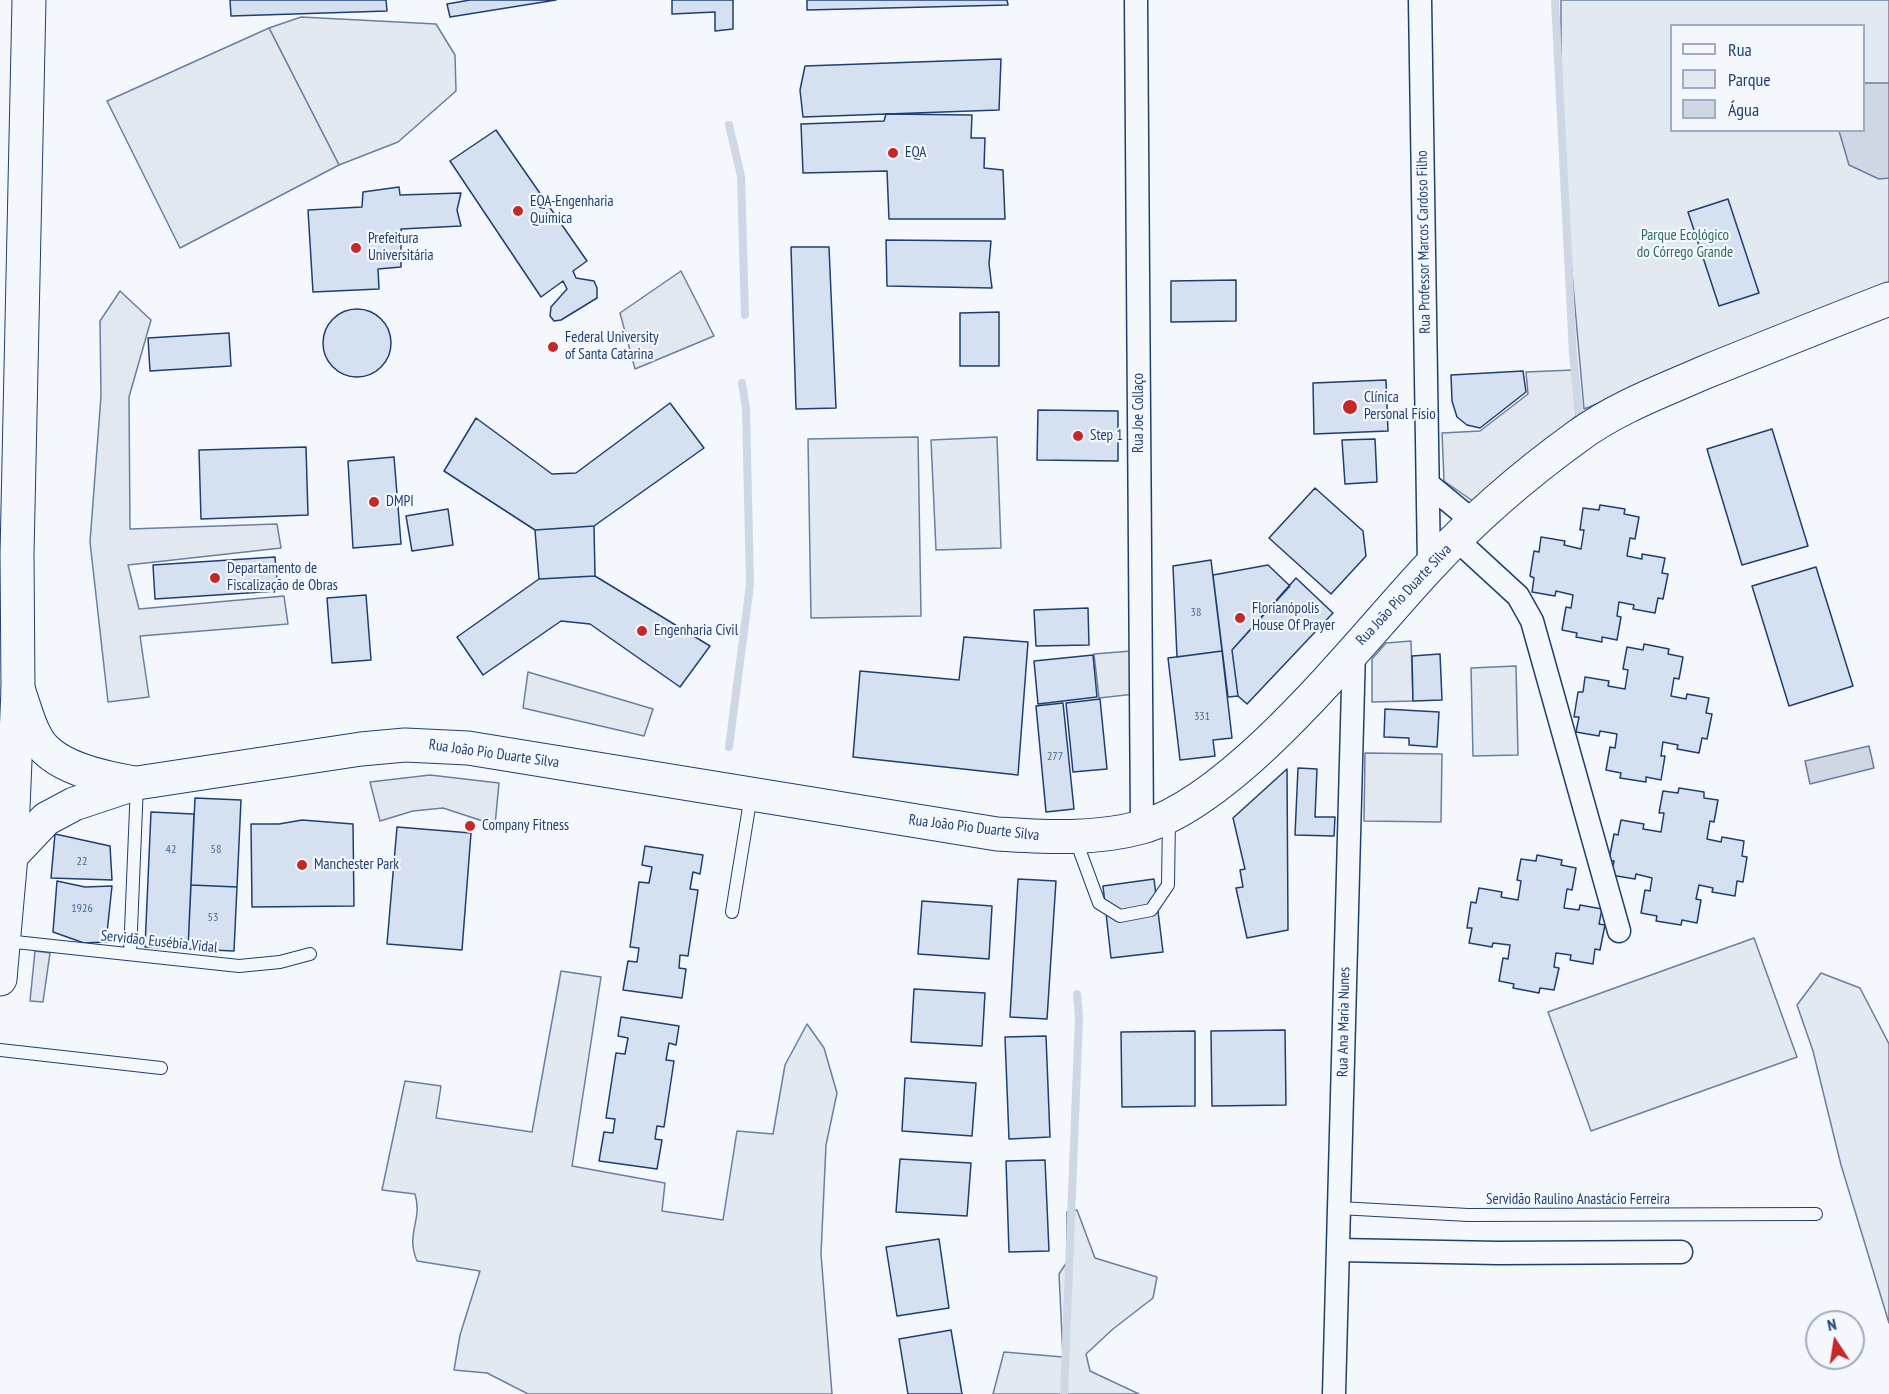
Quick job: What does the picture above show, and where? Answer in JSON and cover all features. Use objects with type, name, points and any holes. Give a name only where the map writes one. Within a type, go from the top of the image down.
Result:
[{"type":"main road","points":[[0,979],[11,856],[18,690],[17,542],[31,9]]},
{"type":"main road","name":"Rua João Pio Duarte Silva","points":[[11,856],[46,819],[74,804],[137,783],[361,749],[432,744],[752,792],[962,830],[1036,837],[1075,837],[1156,821],[1201,796],[1244,762],[1354,650],[1429,566],[1508,490],[1579,435],[1614,412],[1790,337],[1889,300]]},
{"type":"main road","name":"Rua João Pio Duarte Silva","points":[[18,690],[37,740],[49,750],[64,761],[95,776],[137,783]]},
{"type":"street","name":"Rua Joe Collaço","points":[[1136,0],[1156,821]]},
{"type":"street","name":"Rua Professor Marcos Cardoso Filho","points":[[1420,0],[1429,566]]},
{"type":"street","points":[[1428,484],[1518,596],[1532,621],[1619,931]]},
{"type":"street","name":"Rua Ana Maria Nunes","points":[[1334,1394],[1354,650]]},
{"type":"street","points":[[1338,1250],[1498,1253],[1681,1252]]},
{"type":"lane","points":[[130,954],[137,783]]},
{"type":"lane","points":[[732,912],[752,792]]},
{"type":"lane","points":[[1075,837],[1099,903],[1120,916],[1151,910],[1168,885],[1156,821]]},
{"type":"lane","name":"Servidão Eusébia Vidal","points":[[4,941],[239,966],[280,962],[310,954]]},
{"type":"lane","points":[[0,1050],[161,1068]]},
{"type":"lane","name":"Servidão Raulino Anastácio Ferreira","points":[[1340,1208],[1468,1215],[1816,1214]]},
{"type":"green space","name":"Parque Ecológico do Córrego Grande","points":[[1561,0],[1889,0],[1889,285],[1584,409],[1561,149]]},
{"type":"green space","points":[[301,17],[436,24],[455,55],[456,91],[398,142],[339,165],[269,28]]},
{"type":"green space","points":[[918,437],[921,616],[811,618],[808,439]]},
{"type":"green space","points":[[997,437],[1001,548],[936,550],[931,440]]},
{"type":"green space","points":[[1516,666],[1518,755],[1473,756],[1471,668]]},
{"type":"green space","points":[[1754,938],[1797,1057],[1591,1131],[1548,1012]]},
{"type":"green space","points":[[561,971],[601,977],[572,1166],[665,1183],[662,1211],[723,1220],[737,1131],[773,1134],[785,1065],[807,1024],[824,1048],[837,1093],[826,1145],[821,1254],[832,1394],[528,1394],[487,1373],[454,1370],[460,1335],[480,1271],[417,1261],[413,1243],[417,1212],[415,1194],[382,1190],[405,1081],[441,1086],[436,1118],[532,1132]]},
{"type":"green space","points":[[1821,973],[1860,988],[1889,1044],[1889,1323],[1841,1165],[1813,1051],[1797,1005]]},
{"type":"green space","points":[[1077,1210],[1095,1258],[1157,1277],[1153,1298],[1113,1329],[1086,1354],[1090,1371],[1139,1394],[993,1394],[1004,1352],[1063,1357],[1059,1274],[1067,1262],[1067,1212]]},
{"type":"shaded area","points":[[269,28],[339,165],[180,248],[107,101]]},
{"type":"shaded area","points":[[681,271],[714,336],[635,369],[620,313]]},
{"type":"shaded area","points":[[120,291],[151,320],[129,397],[130,529],[277,524],[281,548],[128,565],[139,609],[284,596],[288,624],[140,636],[149,697],[108,702],[90,542],[101,396],[100,321]]},
{"type":"shaded area","points":[[1573,370],[1576,416],[1477,504],[1444,481],[1442,433],[1480,431],[1528,394],[1526,372]]},
{"type":"shaded area","points":[[1411,641],[1413,701],[1372,702],[1372,659],[1386,643]]},
{"type":"shaded area","points":[[1131,651],[1135,694],[1099,698],[1094,654]]},
{"type":"shaded area","points":[[528,672],[653,709],[644,736],[523,708]]},
{"type":"shaded area","points":[[1365,753],[1442,754],[1441,822],[1364,821]]},
{"type":"shaded area","points":[[430,775],[499,783],[495,825],[443,808],[413,811],[380,821],[370,782]]},
{"type":"shaded area","points":[[35,951],[50,953],[43,1002],[30,1001]]},
{"type":"water","points":[[1865,83],[1889,83],[1889,178],[1879,179],[1849,165],[1839,132],[1865,132]]},
{"type":"water","points":[[1869,746],[1874,768],[1810,784],[1805,761]]},
{"type":"building","points":[[230,0],[386,0],[387,11],[231,16]]},
{"type":"building","points":[[470,0],[556,0],[450,17],[447,4]]},
{"type":"building","points":[[672,0],[733,0],[733,29],[715,31],[715,12],[672,14]]},
{"type":"building","points":[[807,0],[1007,0],[1008,5],[807,10]]},
{"type":"building","points":[[1001,59],[999,110],[803,117],[800,90],[805,66]]},
{"type":"building","name":"EQA","points":[[886,114],[972,115],[971,138],[985,138],[984,168],[1003,170],[1005,219],[889,219],[887,171],[803,173],[801,124],[884,121]]},
{"type":"building","name":"EQA-Engenharia Química","points":[[496,130],[587,261],[573,271],[576,278],[594,281],[597,288],[597,298],[561,320],[554,321],[550,316],[551,307],[567,289],[563,281],[541,297],[450,161]]},
{"type":"building","name":"Prefeitura Universitária","points":[[399,187],[400,195],[461,193],[457,210],[461,226],[401,229],[401,267],[378,269],[379,289],[313,292],[308,210],[362,207],[363,192]]},
{"type":"building","points":[[1728,199],[1759,293],[1719,306],[1688,212]]},
{"type":"building","points":[[886,240],[991,241],[989,264],[992,288],[887,286]]},
{"type":"building","points":[[791,247],[829,247],[836,408],[796,409]]},
{"type":"building","points":[[1236,280],[1236,321],[1171,322],[1171,281]]},
{"type":"building","points":[[364,309],[376,315],[385,324],[391,336],[389,356],[381,367],[364,377],[350,377],[333,367],[325,356],[323,336],[333,319],[344,311]]},
{"type":"building","points":[[999,312],[999,366],[960,366],[960,313]]},
{"type":"building","points":[[229,333],[231,366],[150,371],[148,338]]},
{"type":"building","points":[[1523,371],[1526,392],[1480,428],[1467,425],[1457,417],[1452,401],[1451,375]]},
{"type":"building","name":"Clínica Personal Físio","points":[[1386,380],[1388,431],[1314,434],[1313,383]]},
{"type":"building","points":[[670,403],[704,448],[594,526],[535,530],[444,471],[476,418],[552,474],[576,473]]},
{"type":"building","name":"Step 1","points":[[1038,410],[1118,411],[1118,461],[1037,460]]},
{"type":"building","points":[[1772,429],[1808,546],[1742,565],[1707,449]]},
{"type":"building","points":[[1375,439],[1377,482],[1345,484],[1342,440]]},
{"type":"building","points":[[306,447],[308,515],[201,519],[199,450]]},
{"type":"building","name":"DMPI","points":[[394,457],[401,544],[353,548],[348,461]]},
{"type":"building","points":[[1315,488],[1363,531],[1366,556],[1331,594],[1269,538]]},
{"type":"building","points":[[1600,505],[1625,509],[1624,514],[1639,517],[1635,539],[1630,538],[1627,556],[1642,559],[1642,554],[1665,558],[1662,573],[1668,574],[1663,599],[1658,598],[1655,613],[1633,609],[1634,605],[1619,602],[1617,616],[1621,617],[1617,640],[1602,637],[1602,642],[1576,637],[1577,633],[1562,630],[1566,607],[1571,608],[1573,595],[1556,591],[1555,596],[1532,592],[1534,578],[1530,576],[1534,551],[1539,552],[1541,537],[1565,541],[1564,545],[1581,549],[1584,530],[1580,530],[1583,508],[1599,510]]},
{"type":"building","points":[[448,509],[453,545],[412,551],[406,516]]},
{"type":"building","points":[[594,526],[595,576],[539,579],[535,530]]},
{"type":"building","name":"Departamento de Fiscalização de Obras","points":[[275,557],[278,591],[155,599],[153,565]]},
{"type":"building","points":[[1211,560],[1222,651],[1177,657],[1173,566]]},
{"type":"building","name":"Florianópolis House Of Prayer","points":[[1268,565],[1290,586],[1232,650],[1238,696],[1228,697],[1213,575]]},
{"type":"building","points":[[1816,567],[1853,686],[1789,706],[1752,586]]},
{"type":"building","name":"Engenharia Civil","points":[[595,576],[710,646],[680,687],[590,624],[561,621],[483,675],[457,637],[539,579]]},
{"type":"building","points":[[1296,578],[1333,613],[1247,704],[1238,696],[1232,650]]},
{"type":"building","points":[[366,595],[371,660],[332,663],[327,598]]},
{"type":"building","points":[[1088,608],[1089,645],[1036,646],[1034,610]]},
{"type":"building","points":[[964,637],[1028,642],[1018,775],[853,757],[860,671],[959,680]]},
{"type":"building","points":[[1644,644],[1669,649],[1668,654],[1683,657],[1679,679],[1674,678],[1671,696],[1686,699],[1687,694],[1709,698],[1706,713],[1712,714],[1707,739],[1702,738],[1699,753],[1677,749],[1678,745],[1663,742],[1661,756],[1665,756],[1661,780],[1646,777],[1646,782],[1620,778],[1621,773],[1606,770],[1610,747],[1615,748],[1617,734],[1600,731],[1599,736],[1576,732],[1579,717],[1574,717],[1578,692],[1583,692],[1585,677],[1609,681],[1608,686],[1625,689],[1628,670],[1623,669],[1627,647],[1643,650]]},
{"type":"building","points":[[1222,651],[1232,738],[1213,740],[1215,756],[1180,760],[1168,658]]},
{"type":"building","points":[[1440,654],[1442,700],[1413,701],[1412,656]]},
{"type":"building","points":[[1093,655],[1097,697],[1038,704],[1034,661]]},
{"type":"building","points":[[1100,699],[1107,769],[1073,772],[1066,703]]},
{"type":"building","points":[[1063,703],[1074,809],[1046,812],[1036,706]]},
{"type":"building","points":[[1385,709],[1439,712],[1437,747],[1409,745],[1409,738],[1384,737]]},
{"type":"building","points":[[1298,768],[1317,769],[1315,817],[1335,817],[1334,836],[1295,835]]},
{"type":"building","points":[[1287,769],[1288,930],[1247,938],[1236,888],[1243,887],[1240,870],[1245,869],[1233,818]]},
{"type":"building","points":[[1679,788],[1704,792],[1704,798],[1718,800],[1714,822],[1710,821],[1707,839],[1721,842],[1722,837],[1744,841],[1742,856],[1747,857],[1743,882],[1737,881],[1735,896],[1712,892],[1713,888],[1699,885],[1696,899],[1701,900],[1697,923],[1682,920],[1681,925],[1656,921],[1657,916],[1641,913],[1645,890],[1650,891],[1652,878],[1636,874],[1635,879],[1611,875],[1614,861],[1609,860],[1614,834],[1618,835],[1621,820],[1644,824],[1643,829],[1661,832],[1664,813],[1659,813],[1663,791],[1678,793]]},
{"type":"building","points":[[195,798],[241,800],[237,887],[191,885]]},
{"type":"building","points":[[151,812],[194,814],[188,949],[145,947]]},
{"type":"building","name":"Manchester Park","points":[[302,820],[353,824],[354,906],[252,907],[251,824],[279,824]]},
{"type":"building","points":[[397,827],[471,833],[462,950],[387,944]]},
{"type":"building","points":[[55,834],[110,846],[112,880],[51,878]]},
{"type":"building","points":[[645,846],[703,855],[700,874],[693,872],[690,889],[698,890],[688,956],[680,955],[679,968],[686,969],[682,998],[623,990],[628,961],[637,962],[639,948],[630,947],[639,882],[649,883],[652,867],[642,865]]},
{"type":"building","points":[[1537,855],[1562,860],[1561,865],[1576,868],[1572,890],[1567,889],[1564,908],[1579,910],[1580,905],[1602,909],[1599,924],[1605,925],[1600,950],[1595,949],[1593,964],[1570,960],[1571,955],[1556,953],[1554,967],[1559,968],[1554,990],[1540,988],[1539,993],[1513,988],[1514,984],[1499,981],[1503,958],[1508,959],[1510,945],[1493,943],[1492,947],[1469,943],[1472,928],[1467,928],[1471,902],[1476,903],[1479,888],[1502,892],[1501,897],[1518,900],[1521,881],[1517,880],[1521,859],[1536,861]]},
{"type":"building","points":[[1018,879],[1056,881],[1047,1019],[1010,1017]]},
{"type":"building","points":[[1154,879],[1163,952],[1111,958],[1103,886]]},
{"type":"building","points":[[57,881],[85,887],[112,886],[106,942],[84,943],[53,932]]},
{"type":"building","points":[[191,885],[237,887],[234,951],[188,949]]},
{"type":"building","points":[[922,901],[992,906],[989,959],[918,954]]},
{"type":"building","points":[[914,989],[985,993],[982,1046],[911,1042]]},
{"type":"building","points":[[621,1017],[679,1026],[676,1045],[669,1043],[666,1060],[674,1061],[664,1127],[657,1126],[655,1139],[662,1140],[657,1169],[599,1161],[604,1132],[613,1133],[615,1119],[606,1118],[616,1053],[625,1054],[628,1038],[618,1036]]},
{"type":"building","points":[[1285,1030],[1286,1105],[1212,1106],[1211,1031]]},
{"type":"building","points":[[1195,1031],[1195,1106],[1122,1107],[1121,1032]]},
{"type":"building","points":[[1046,1036],[1050,1137],[1009,1139],[1005,1037]]},
{"type":"building","points":[[905,1078],[976,1083],[972,1136],[902,1131]]},
{"type":"building","points":[[900,1159],[971,1163],[967,1216],[896,1212]]},
{"type":"building","points":[[1045,1160],[1049,1251],[1009,1252],[1006,1161]]},
{"type":"building","points":[[939,1239],[949,1308],[897,1316],[886,1247]]},
{"type":"building","points":[[951,1330],[962,1394],[908,1394],[899,1339]]},
{"type":"waterway","points":[[1555,0],[1573,354],[1580,421]]},
{"type":"waterway","points":[[729,125],[741,176],[745,315]]},
{"type":"waterway","points":[[729,747],[750,585],[746,409],[742,383]]},
{"type":"waterway","points":[[1064,1394],[1079,1018],[1077,994]]},
{"type":"place","name":"EQA","points":[[893,153]]},
{"type":"place","name":"EQA-Engenharia Química","points":[[518,211]]},
{"type":"place","name":"Prefeitura Universitária","points":[[356,248]]},
{"type":"place","name":"Federal University of Santa Catarina","points":[[553,347]]},
{"type":"place","name":"Clínica Personal Físio","points":[[1350,407]]},
{"type":"place","name":"Step 1","points":[[1078,436]]},
{"type":"place","name":"DMPI","points":[[374,502]]},
{"type":"place","name":"Departamento de Fiscalização de Obras","points":[[215,578]]},
{"type":"place","name":"Florianópolis House Of Prayer","points":[[1240,618]]},
{"type":"place","name":"Engenharia Civil","points":[[642,631]]},
{"type":"place","name":"Company Fitness","points":[[470,826]]},
{"type":"place","name":"Manchester Park","points":[[302,865]]}]
